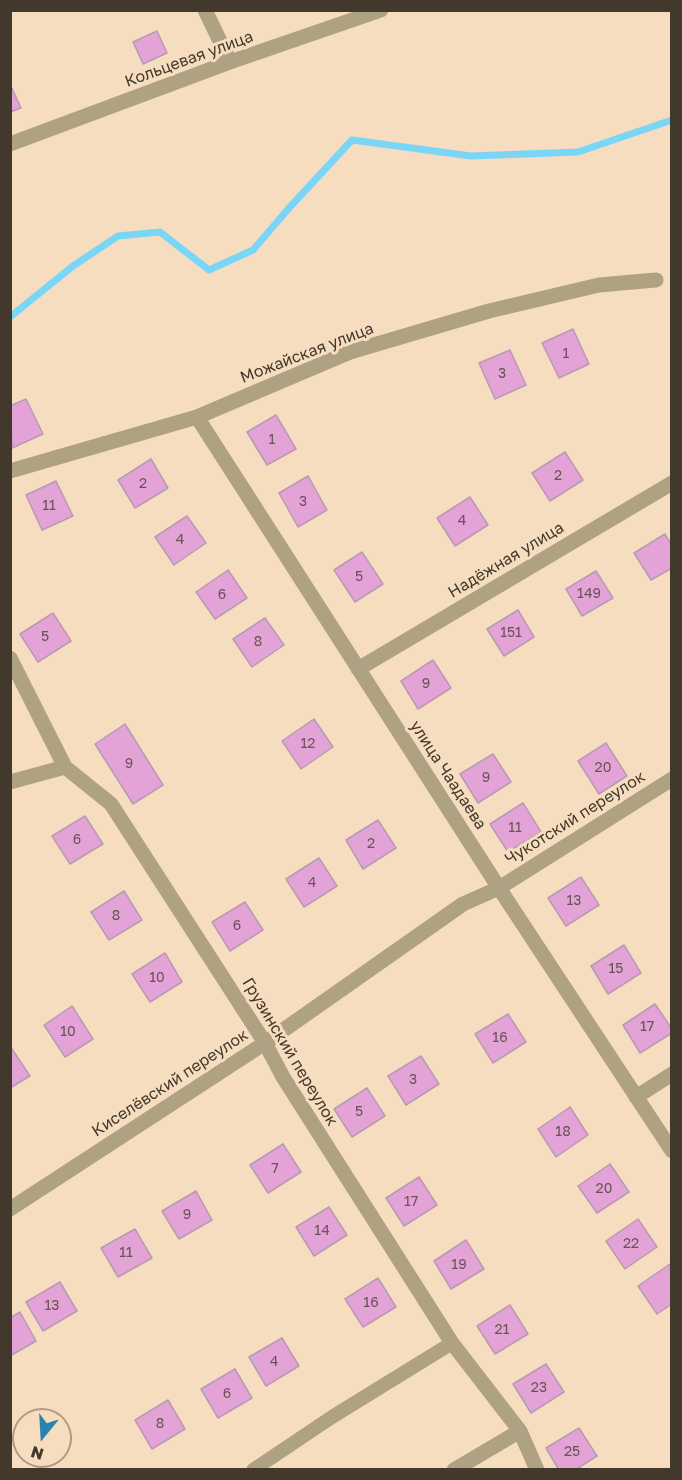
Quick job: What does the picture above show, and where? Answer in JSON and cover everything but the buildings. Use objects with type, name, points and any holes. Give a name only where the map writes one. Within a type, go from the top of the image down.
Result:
[{"type":"street","points":[[204,10],[230,62]]},
{"type":"street","name":"Кольцевая улица","points":[[10,144],[230,62],[381,10]]},
{"type":"street","name":"Можайская улица","points":[[10,471],[197,417],[350,352],[489,311],[599,285],[656,280]]},
{"type":"street","name":"улица Чаадаева","points":[[197,417],[499,888],[672,1151]]},
{"type":"street","name":"Надёжная улица","points":[[358,669],[672,483]]},
{"type":"street","name":"Грузинский переулок","points":[[10,658],[65,767],[111,804],[265,1043],[283,1077],[452,1343],[520,1431],[537,1470]]},
{"type":"street","points":[[10,782],[65,767]]},
{"type":"street","name":"Чукотский переулок","points":[[499,888],[672,779]]},
{"type":"street","name":"Киселёвский переулок","points":[[10,1209],[265,1043],[463,904],[499,888]]},
{"type":"street","points":[[636,1097],[672,1074]]},
{"type":"street","points":[[454,1470],[520,1431]]},
{"type":"lane","points":[[253,1470],[332,1417],[452,1343]]},
{"type":"waterway","points":[[10,317],[73,266],[118,236],[160,232],[209,270],[253,250],[352,140],[471,156],[578,152],[672,120]]}]
